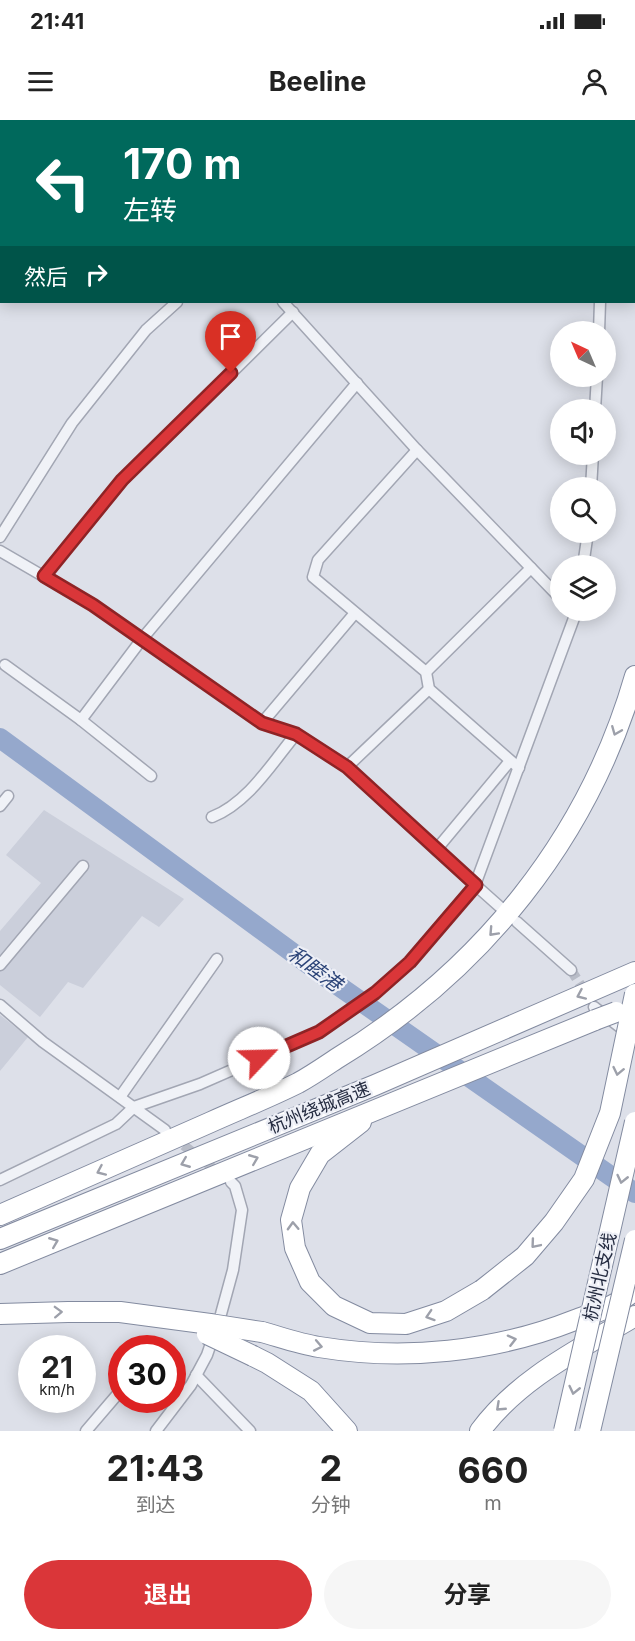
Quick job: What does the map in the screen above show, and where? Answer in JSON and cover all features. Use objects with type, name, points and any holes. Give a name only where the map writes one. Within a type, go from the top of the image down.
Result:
[{"type":"highway","points":[[0,1215],[298,1083],[381,1031],[423,997],[466,960],[512,910],[560,844],[598,775],[626,707],[635,676]]},
{"type":"highway","name":"杭州绕城高速","points":[[0,1239],[375,1085],[635,972]]},
{"type":"highway","points":[[387,1104],[320,1155],[300,1188],[291,1220],[295,1248],[310,1282],[334,1306],[370,1323],[406,1324],[446,1311],[482,1290],[525,1256],[554,1222],[584,1179],[610,1113],[635,994]]},
{"type":"highway","name":"杭州绕城高速","points":[[0,1264],[517,1052],[595,1013],[616,1012],[635,1004]]},
{"type":"highway","name":"杭州北支线","points":[[564,1431],[635,1122]]},
{"type":"highway","name":"杭州北支线","points":[[590,1431],[635,1240]]},
{"type":"highway","points":[[208,1329],[262,1332],[317,1346],[366,1353],[435,1353],[508,1341],[560,1326],[624,1301],[635,1289]]},
{"type":"highway","points":[[0,1314],[120,1312],[182,1321],[208,1329],[310,1391],[347,1431]]},
{"type":"highway","points":[[480,1431],[492,1415],[533,1377],[635,1316]]},
{"type":"street","points":[[0,537],[72,423],[146,330],[176,303]]},
{"type":"street","points":[[284,303],[417,450],[550,588]]},
{"type":"street","points":[[599,321],[600,303]]},
{"type":"street","points":[[44,576],[122,480],[293,312]]},
{"type":"street","points":[[81,720],[142,639],[357,383]]},
{"type":"street","points":[[417,450],[318,560],[313,577],[426,672],[429,689],[514,765]]},
{"type":"street","points":[[0,551],[93,605],[262,723],[296,734],[347,767],[500,907]]},
{"type":"street","points":[[426,672],[531,568]]},
{"type":"street","points":[[262,723],[355,613]]},
{"type":"street","points":[[0,1180],[116,1124],[134,1107],[211,1080],[319,1032],[375,993],[410,962],[476,885],[514,765],[571,621]]},
{"type":"street","points":[[5,665],[81,720],[151,777]]},
{"type":"street","points":[[347,767],[429,689]]},
{"type":"street","points":[[212,817],[225,812],[249,790],[296,734]]},
{"type":"street","points":[[436,850],[514,765]]},
{"type":"street","points":[[0,806],[8,796]]},
{"type":"street","points":[[0,965],[83,866]]},
{"type":"street","points":[[517,922],[571,970]]},
{"type":"street","points":[[120,1097],[217,958]]},
{"type":"street","points":[[0,1005],[43,1042],[165,1130]]},
{"type":"street","points":[[595,1013],[635,1038]]},
{"type":"street","points":[[156,1431],[196,1375],[207,1355],[233,1270],[242,1210],[235,1186],[231,1182]]},
{"type":"street","points":[[196,1375],[250,1431]]},
{"type":"street","points":[[86,1431],[108,1405]]},
{"type":"shaded area","points":[[44,810],[184,899],[159,927],[142,916],[83,988],[68,982],[40,1017],[0,985],[0,931],[41,883],[6,855]]},
{"type":"shaded area","points":[[0,1015],[28,1037],[0,1071]]},
{"type":"waterway","name":"和睦港","points":[[0,738],[323,975],[635,1193]]},
{"type":"tunnel","points":[[571,970],[587,995]]},
{"type":"tunnel","points":[[172,1136],[221,1175]]},
{"type":"route","points":[[231,373],[122,480],[44,576],[93,605],[262,723],[296,734],[347,767],[476,885],[410,962],[375,993],[319,1032],[259,1058]]}]
